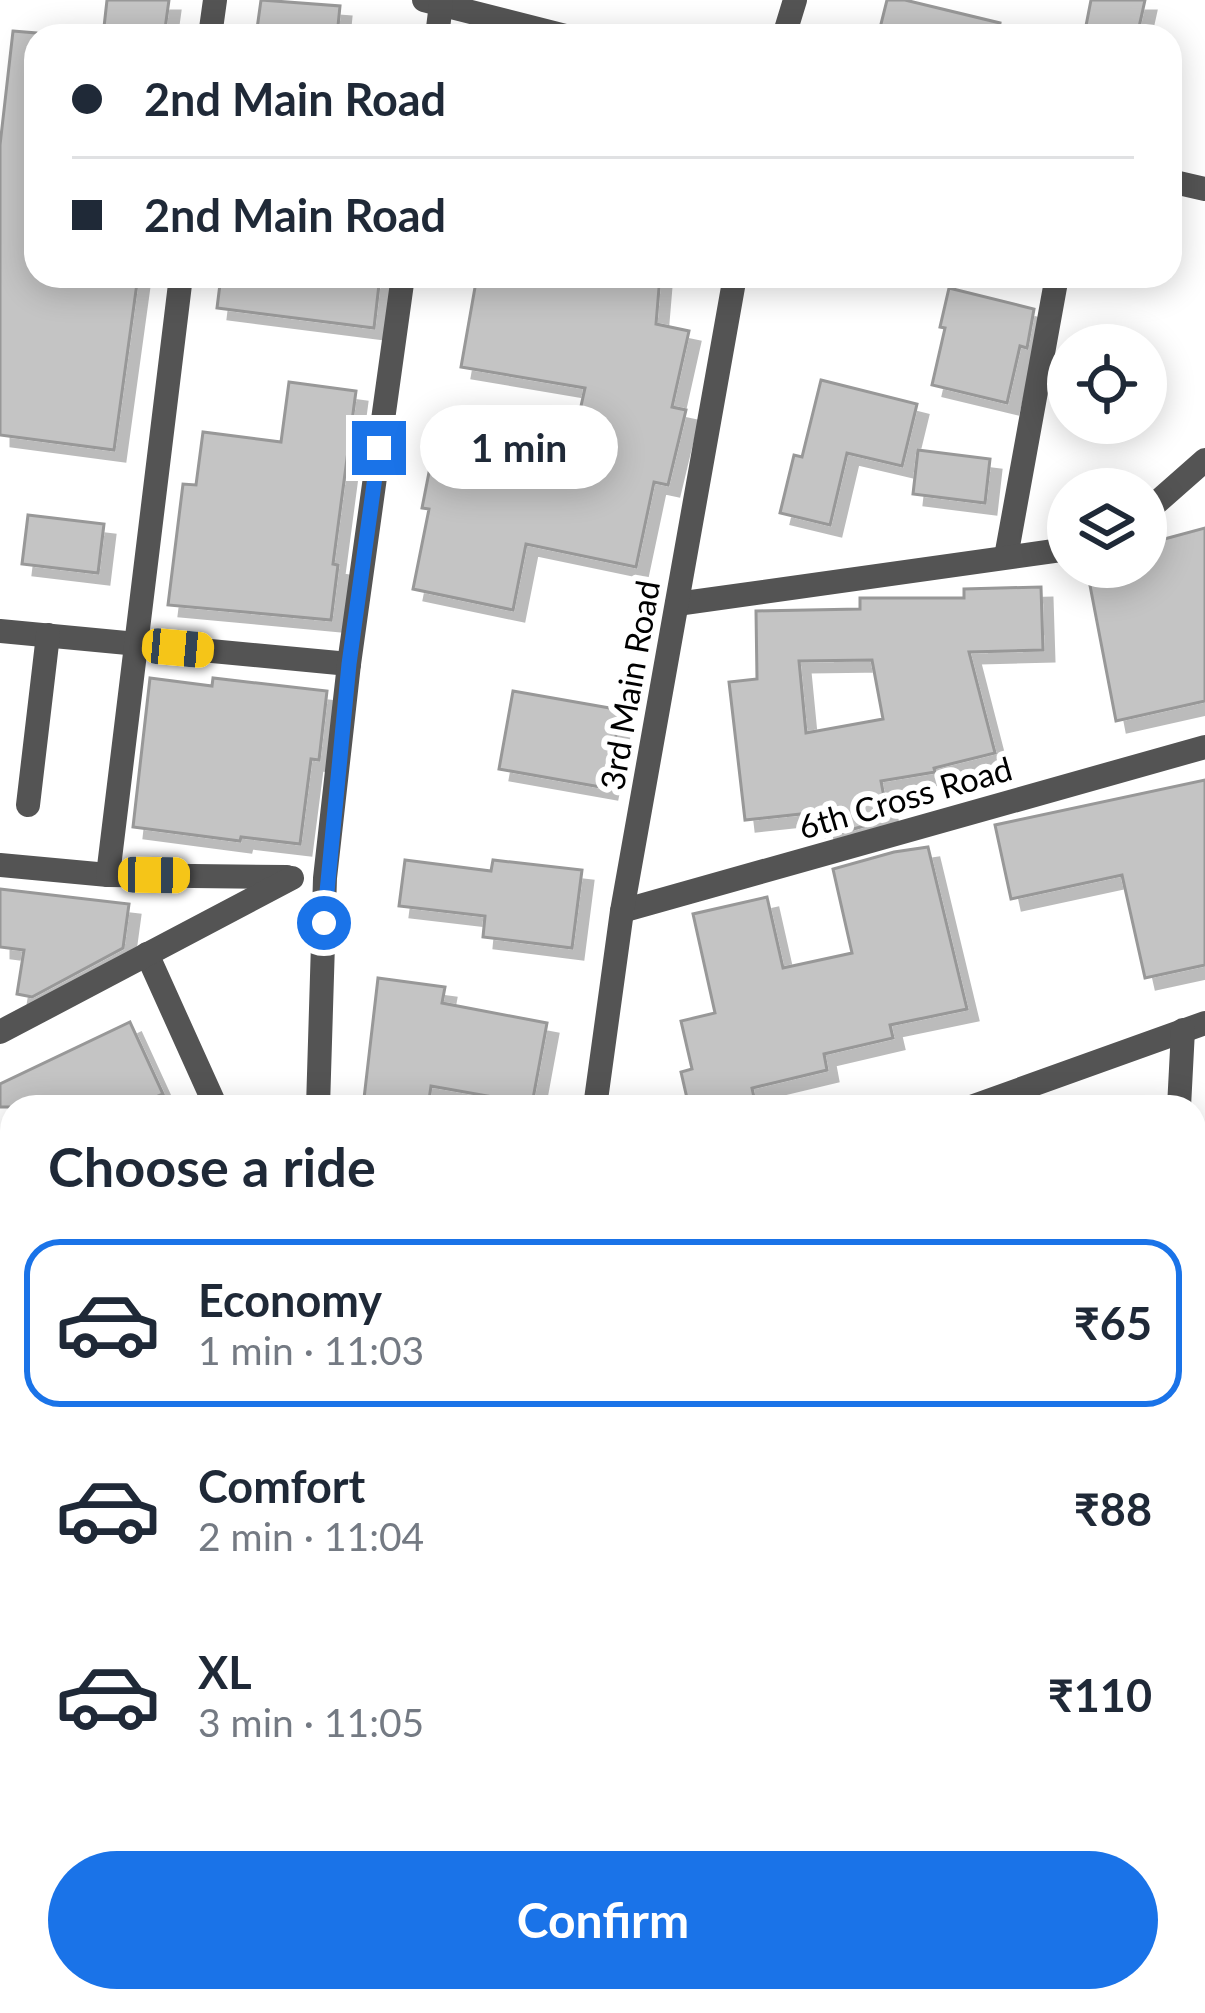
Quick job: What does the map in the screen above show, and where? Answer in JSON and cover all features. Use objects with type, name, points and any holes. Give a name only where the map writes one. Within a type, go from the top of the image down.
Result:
[{"type":"street","points":[[432,2],[518,24]]},
{"type":"street","points":[[108,875],[180,288]]},
{"type":"street","points":[[318,1095],[325,878],[349,664],[401,288]]},
{"type":"street","name":"3rd Main Road","points":[[597,1095],[622,911],[733,288]]},
{"type":"street","points":[[1006,557],[1055,288]]},
{"type":"street","points":[[1167,493],[1205,460]]},
{"type":"street","points":[[676,604],[1047,552]]},
{"type":"street","points":[[0,631],[349,664]]},
{"type":"street","points":[[28,805],[48,635]]},
{"type":"street","name":"6th Cross Road","points":[[622,911],[1205,747]]},
{"type":"street","points":[[0,865],[108,875],[325,878]]},
{"type":"street","points":[[0,1032],[292,878]]},
{"type":"street","points":[[147,954],[211,1095]]},
{"type":"street","points":[[1004,1095],[1194,1027]]},
{"type":"street","points":[[1181,1095],[1194,1027]]},
{"type":"building","points":[[107,0],[169,0],[166,24],[104,24]]},
{"type":"building","points":[[261,0],[340,6],[338,24],[258,24]]},
{"type":"building","points":[[887,0],[1000,23],[1000,24],[881,24]]},
{"type":"building","points":[[1091,0],[1145,0],[1140,24],[1086,24]]},
{"type":"building","points":[[13,31],[24,32],[24,288],[136,288],[114,450],[0,435],[0,145]]},
{"type":"building","points":[[220,288],[379,288],[374,328],[217,308]]},
{"type":"building","points":[[475,288],[659,288],[656,324],[689,331],[672,407],[686,410],[668,485],[654,482],[636,567],[526,544],[513,610],[413,589],[429,509],[422,508],[433,452],[565,478],[585,388],[461,367]]},
{"type":"building","points":[[949,288],[1034,309],[1027,348],[1020,346],[1007,403],[932,385]]},
{"type":"building","points":[[821,380],[917,404],[902,466],[847,453],[830,525],[780,513],[794,455],[802,457]]},
{"type":"building","points":[[289,382],[356,391],[333,564],[338,565],[331,620],[168,605],[183,484],[196,485],[203,432],[281,442]]},
{"type":"building","points":[[918,450],[990,459],[985,503],[913,494]]},
{"type":"building","points":[[28,515],[104,524],[98,573],[22,564]]},
{"type":"building","points":[[1205,528],[1205,701],[1116,721],[1090,588],[1167,588],[1167,538]]},
{"type":"building","points":[[1041,587],[1043,650],[969,652],[995,753],[934,768],[935,772],[881,781],[888,819],[826,837],[820,812],[745,820],[729,682],[757,679],[756,611],[860,609],[860,598],[964,598],[964,589]],"holes":[[[872,660],[883,719],[806,733],[799,661]]]},
{"type":"building","points":[[150,678],[212,686],[213,678],[327,691],[319,760],[311,759],[300,844],[133,827]]},
{"type":"building","points":[[513,691],[621,710],[606,788],[499,769]]},
{"type":"building","points":[[1205,780],[1205,965],[1145,978],[1122,875],[1011,899],[995,825]]},
{"type":"building","points":[[928,847],[967,1009],[890,1025],[893,1038],[824,1054],[827,1070],[752,1088],[753,1095],[686,1095],[681,1072],[692,1069],[681,1021],[715,1013],[693,914],[767,897],[783,968],[852,953],[833,869]]},
{"type":"building","points":[[405,860],[491,871],[493,860],[582,870],[572,948],[483,937],[485,916],[399,906]]},
{"type":"building","points":[[0,889],[129,904],[123,948],[32,997],[17,994],[24,950],[0,947]]},
{"type":"building","points":[[378,978],[445,987],[442,1003],[547,1023],[534,1095],[482,1095],[431,1086],[430,1095],[364,1095]]},
{"type":"building","points":[[130,1022],[163,1094],[0,1095],[0,1084]]},
{"type":"route","points":[[324,923],[349,664],[379,448]]}]
